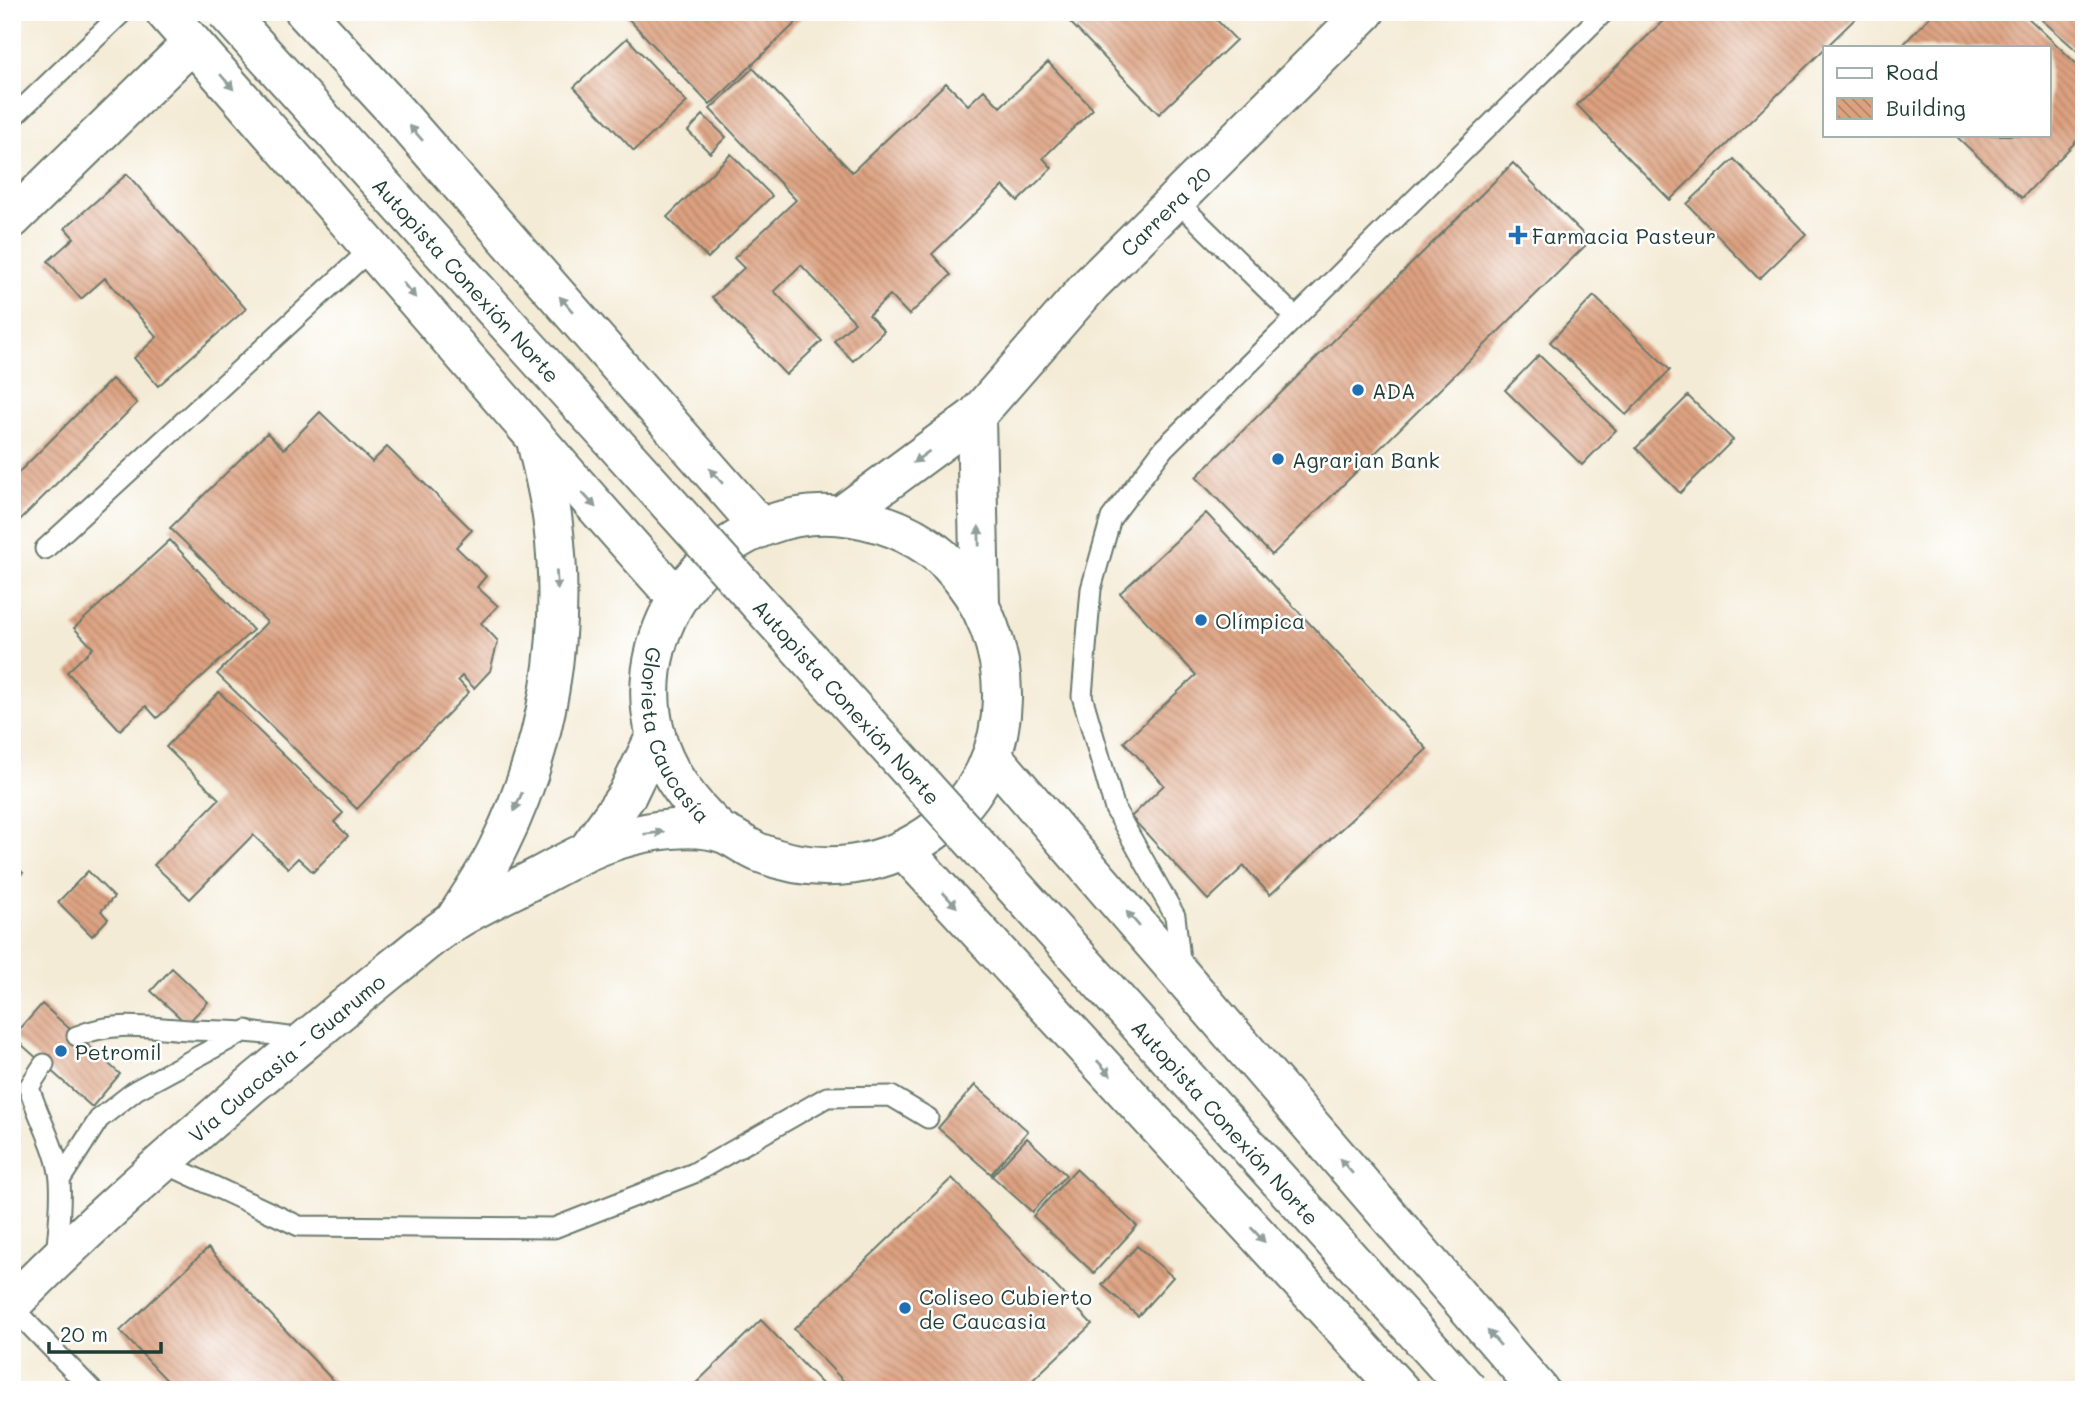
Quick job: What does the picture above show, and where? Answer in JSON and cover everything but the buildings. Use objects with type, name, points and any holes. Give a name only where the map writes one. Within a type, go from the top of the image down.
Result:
[{"type":"main road","points":[[165,12],[373,247],[536,440],[676,597]]},
{"type":"main road","name":"Autopista Conexión Norte","points":[[226,12],[1468,1390]]},
{"type":"main road","points":[[305,12],[401,117],[761,527]]},
{"type":"main road","name":"Carrera 20","points":[[842,515],[976,416],[1091,284],[1174,198],[1365,12]]},
{"type":"main road","points":[[12,219],[192,43]]},
{"type":"main road","points":[[976,416],[980,604]]},
{"type":"main road","points":[[454,921],[498,849],[531,772],[551,690],[558,594],[553,523],[536,440]]},
{"type":"main road","name":"Glorieta Caucasía","points":[[842,515],[870,520],[922,542],[945,560],[980,604],[993,633],[1002,674],[1000,726],[992,756],[970,794],[941,826],[904,850],[869,863],[830,868],[792,864],[755,852],[722,833],[704,817],[674,779],[656,735],[650,678],[654,650],[676,597],[699,568],[728,544],[761,527],[800,516],[842,515]]},
{"type":"main road","name":"Vía Cuacasia - Guarumo","points":[[588,850],[627,795],[656,735]]},
{"type":"main road","points":[[992,756],[1539,1390]]},
{"type":"main road","name":"Vía Cuacasia - Guarumo","points":[[12,1305],[56,1258],[162,1162],[305,1040],[454,921],[588,850],[620,839],[653,832],[722,833]]},
{"type":"main road","points":[[904,850],[1400,1390]]},
{"type":"lane","points":[[12,118],[123,12]]},
{"type":"lane","points":[[1182,976],[1175,916],[1115,809],[1082,696],[1091,589],[1111,518],[1164,448],[1604,12]]},
{"type":"lane","points":[[1174,198],[1295,317]]},
{"type":"lane","points":[[45,549],[373,247]]},
{"type":"lane","points":[[77,1036],[96,1028],[123,1024],[188,1030],[247,1030],[305,1040]]},
{"type":"lane","points":[[60,1180],[99,1119],[136,1090],[247,1030]]},
{"type":"lane","points":[[44,1064],[29,1087],[37,1115],[53,1148],[60,1180],[56,1258]]},
{"type":"lane","points":[[162,1162],[299,1226],[554,1228],[694,1173],[827,1097],[891,1096],[928,1118]]},
{"type":"lane","points":[[12,1305],[92,1390]]},
{"type":"place","name":"Farmacia Pasteur","points":[[1518,235]]},
{"type":"place","name":"ADA","points":[[1358,390]]},
{"type":"place","name":"Agrarian Bank","points":[[1278,459]]},
{"type":"place","name":"Olímpica","points":[[1201,620]]},
{"type":"place","name":"Petromil","points":[[61,1051]]},
{"type":"place","name":"Coliseo Cubierto de Caucasia","points":[[905,1308]]}]
